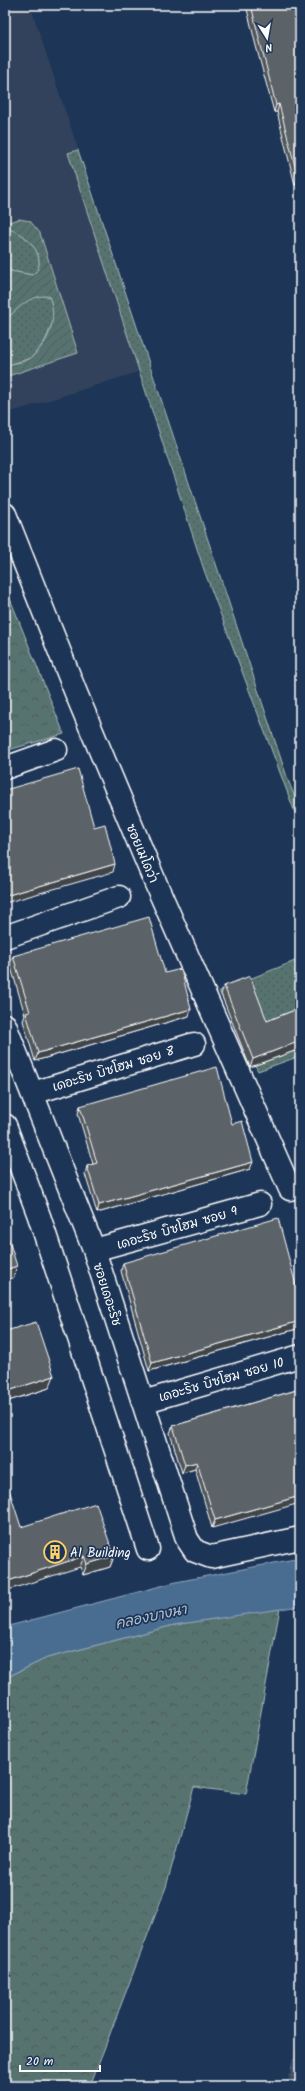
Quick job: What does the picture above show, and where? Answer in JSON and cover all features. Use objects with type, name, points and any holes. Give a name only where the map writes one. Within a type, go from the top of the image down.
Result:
[{"type":"street","name":"ซอยเมโดว่า","points":[[5,514],[78,699],[156,884],[290,1189]]},
{"type":"street","points":[[5,768],[56,750]]},
{"type":"street","points":[[5,937],[119,897]]},
{"type":"street","name":"ซอยเดอะริช","points":[[5,1025],[94,1250],[187,1540],[195,1551],[211,1557],[300,1538]]},
{"type":"street","name":"เดอะริช บิซโฮม ซอย 8","points":[[33,1093],[194,1044]]},
{"type":"street","points":[[5,1125],[39,1216],[148,1549]]},
{"type":"street","name":"เดอะริช บิซโฮม ซอย 9","points":[[94,1250],[260,1204]]},
{"type":"street","name":"เดอะริช บิซโฮม ซอย 10","points":[[143,1402],[300,1356]]},
{"type":"shaded area","points":[[5,5],[30,5],[151,368],[5,414]]},
{"type":"shaded area","points":[[300,2031],[300,2086],[286,2086]]},
{"type":"green space","points":[[78,150],[288,780],[300,809],[300,826],[204,570],[68,153]]},
{"type":"green space","points":[[19,219],[30,221],[40,233],[78,353],[5,377],[5,364],[8,365],[26,360],[38,352],[50,329],[53,312],[49,296],[42,296],[24,303],[5,321],[5,265],[11,271],[32,275],[38,270],[39,264],[36,250],[32,244],[22,235],[5,229],[5,223]]},
{"type":"green space","points":[[5,229],[22,235],[36,250],[39,264],[38,270],[32,275],[11,271],[5,265]]},
{"type":"green space","points":[[39,296],[49,296],[52,304],[54,319],[45,341],[31,358],[8,365],[5,364],[5,321],[25,301]]},
{"type":"green space","points":[[5,586],[64,734],[5,751]]},
{"type":"green space","points":[[300,959],[300,1056],[258,1071],[219,991]]},
{"type":"green space","points":[[280,1608],[246,1794],[194,1787],[166,1887],[90,2086],[5,2086],[5,1678],[47,1658],[174,1625]]},
{"type":"water","name":"คลองบางนา","points":[[300,1558],[300,1606],[174,1625],[47,1658],[5,1678],[5,1627],[176,1582]]},
{"type":"building","points":[[251,5],[300,5],[300,177],[298,178],[279,104],[276,105]]},
{"type":"building","points":[[78,769],[94,827],[105,824],[115,864],[5,896],[5,790]]},
{"type":"building","points":[[149,917],[165,973],[181,969],[191,1009],[38,1053],[26,1013],[30,1012],[13,956]]},
{"type":"building","points":[[250,976],[267,1021],[300,1008],[300,1041],[253,1059],[224,986]]},
{"type":"building","points":[[217,1067],[232,1124],[242,1121],[253,1162],[99,1205],[87,1166],[97,1163],[80,1106]]},
{"type":"building","points":[[278,1218],[300,1300],[300,1321],[152,1363],[123,1263]]},
{"type":"building","points":[[5,1228],[17,1266],[5,1270]]},
{"type":"building","points":[[36,1322],[54,1376],[5,1392],[5,1342],[8,1341],[6,1331]]},
{"type":"building","points":[[300,1389],[300,1496],[215,1520],[197,1462],[185,1465],[173,1426]]},
{"type":"building","name":"A1 Building","points":[[5,1477],[21,1527],[96,1503],[114,1556],[87,1564],[84,1556],[5,1582]]},
{"type":"place","name":"A1 Building","points":[[55,1552]]}]
